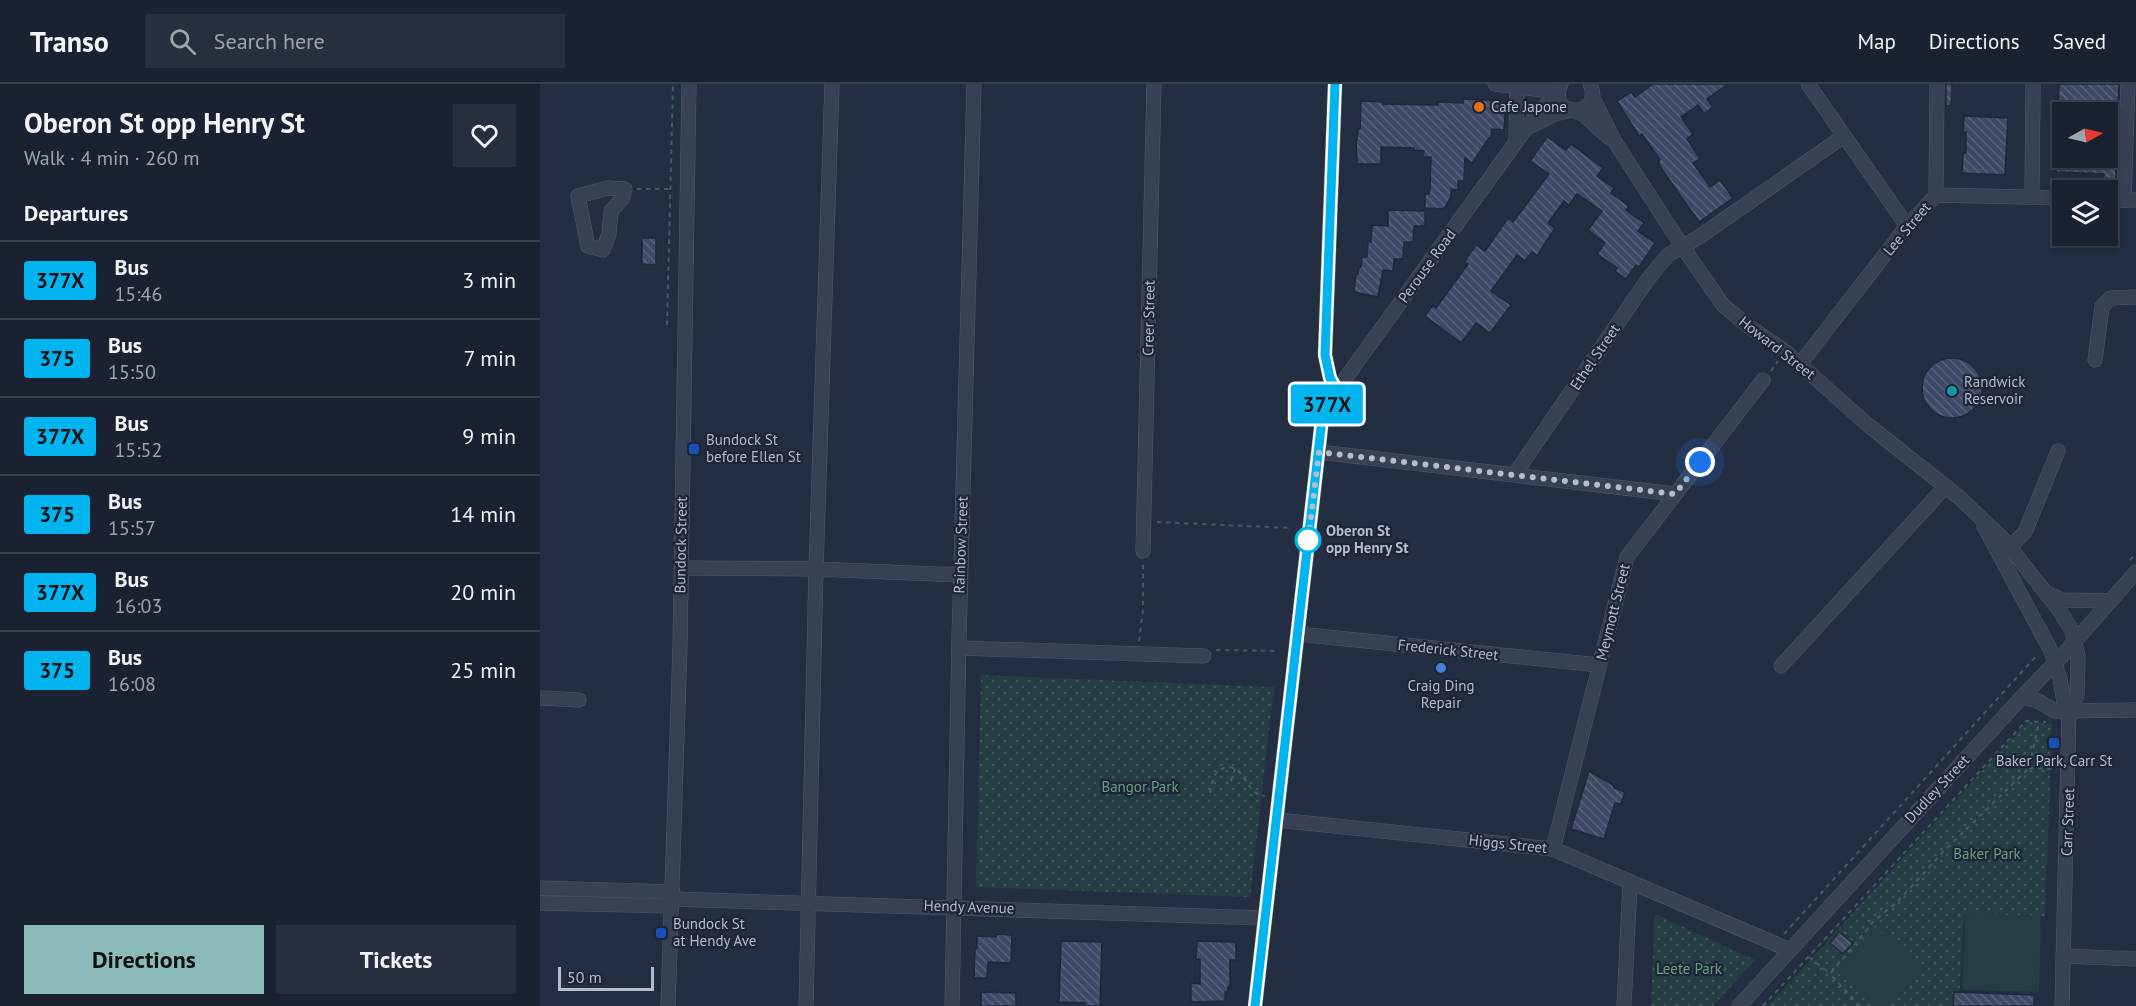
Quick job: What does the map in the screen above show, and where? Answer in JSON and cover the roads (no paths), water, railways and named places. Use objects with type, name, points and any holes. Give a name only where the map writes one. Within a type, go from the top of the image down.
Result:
[{"type":"street","name":"Bundock Street","points":[[668,1006],[681,568],[689,84]]},
{"type":"street","points":[[806,1006],[816,569],[832,84]]},
{"type":"street","name":"Rainbow Street","points":[[952,1006],[960,574],[974,84]]},
{"type":"street","name":"Creer Street","points":[[1143,551],[1154,84]]},
{"type":"street","points":[[1335,84],[1325,355],[1330,378],[1337,390]]},
{"type":"street","points":[[1495,84],[1559,91]]},
{"type":"street","points":[[1808,84],[1907,226]]},
{"type":"street","points":[[1936,195],[1937,84]]},
{"type":"street","points":[[2032,197],[2033,84]]},
{"type":"street","points":[[2128,84],[2130,200]]},
{"type":"street","points":[[1516,142],[1517,86]]},
{"type":"street","points":[[1573,111],[1587,107],[1594,90]]},
{"type":"street","name":"Howard Street","points":[[1594,90],[1614,142],[1682,246],[1724,305],[1800,364],[1868,425],[1946,486],[2010,547],[2064,617],[2075,639]]},
{"type":"street","name":"Perouse Road","points":[[1255,1006],[1322,419],[1327,404],[1516,142],[1540,110],[1559,91]]},
{"type":"street","name":"Howard Street","points":[[1559,91],[1562,104],[1587,118],[1614,142]]},
{"type":"street","name":"Perouse Road","points":[[1526,129],[1552,115],[1573,111]]},
{"type":"street","name":"Ethel Street","points":[[1515,474],[1648,279],[1668,255],[1699,237],[1844,136]]},
{"type":"street","points":[[608,188],[625,189],[622,199],[611,211],[609,234],[603,250],[588,246],[578,196],[608,188]]},
{"type":"street","name":"Lee Street","points":[[1800,364],[1907,226],[1936,195],[2052,198]]},
{"type":"street","points":[[2095,360],[2102,307],[2110,298],[2136,297]]},
{"type":"street","name":"Meymott Street","points":[[1553,849],[1627,557],[1763,380]]},
{"type":"street","points":[[2010,547],[2026,531],[2058,451]]},
{"type":"street","points":[[1319,452],[1675,494]]},
{"type":"street","points":[[1781,666],[1946,486]]},
{"type":"street","name":"Howard Street","points":[[1980,519],[2009,577],[2047,643],[2055,663],[2064,702],[2069,710]]},
{"type":"street","name":"Dudley Street","points":[[1739,1006],[2055,663],[2110,601],[2132,566]]},
{"type":"street","points":[[681,568],[816,569],[960,574]]},
{"type":"street","points":[[2045,592],[2063,600],[2110,601]]},
{"type":"street","name":"Frederick Street","points":[[1298,634],[1599,665]]},
{"type":"street","name":"Carr Street","points":[[2062,1006],[2069,710],[2077,695],[2078,656],[2075,639]]},
{"type":"street","points":[[959,648],[1203,656]]},
{"type":"street","points":[[2022,697],[2036,700],[2053,711],[2136,710]]},
{"type":"street","points":[[540,698],[579,700]]},
{"type":"street","name":"Higgs Street","points":[[1278,820],[1553,849],[1790,950]]},
{"type":"street","points":[[1624,1006],[1630,883]]},
{"type":"street","name":"Hendy Avenue","points":[[540,888],[672,899]]},
{"type":"street","name":"Hendy Avenue","points":[[540,903],[672,899],[954,906],[1265,918]]},
{"type":"street","points":[[2064,956],[2136,959]]},
{"type":"place","name":"Cafe Japone","points":[[1479,107]]},
{"type":"place","name":"Randwick Reservoir","points":[[1952,391]]},
{"type":"place","name":"Bundock St before Ellen St","points":[[694,449]]},
{"type":"place","name":"Oberon St opp Henry St","points":[[1308,540]]},
{"type":"place","name":"Craig Ding Repair","points":[[1441,668]]},
{"type":"place","name":"Baker Park, Carr St","points":[[2054,743]]},
{"type":"place","name":"Bundock St at Hendy Ave","points":[[661,933]]},
{"type":"park label","name":"Bangor Park","points":[[1140,787]]},
{"type":"park label","name":"Baker Park","points":[[1987,854]]},
{"type":"park label","name":"Leete Park","points":[[1689,969]]}]
